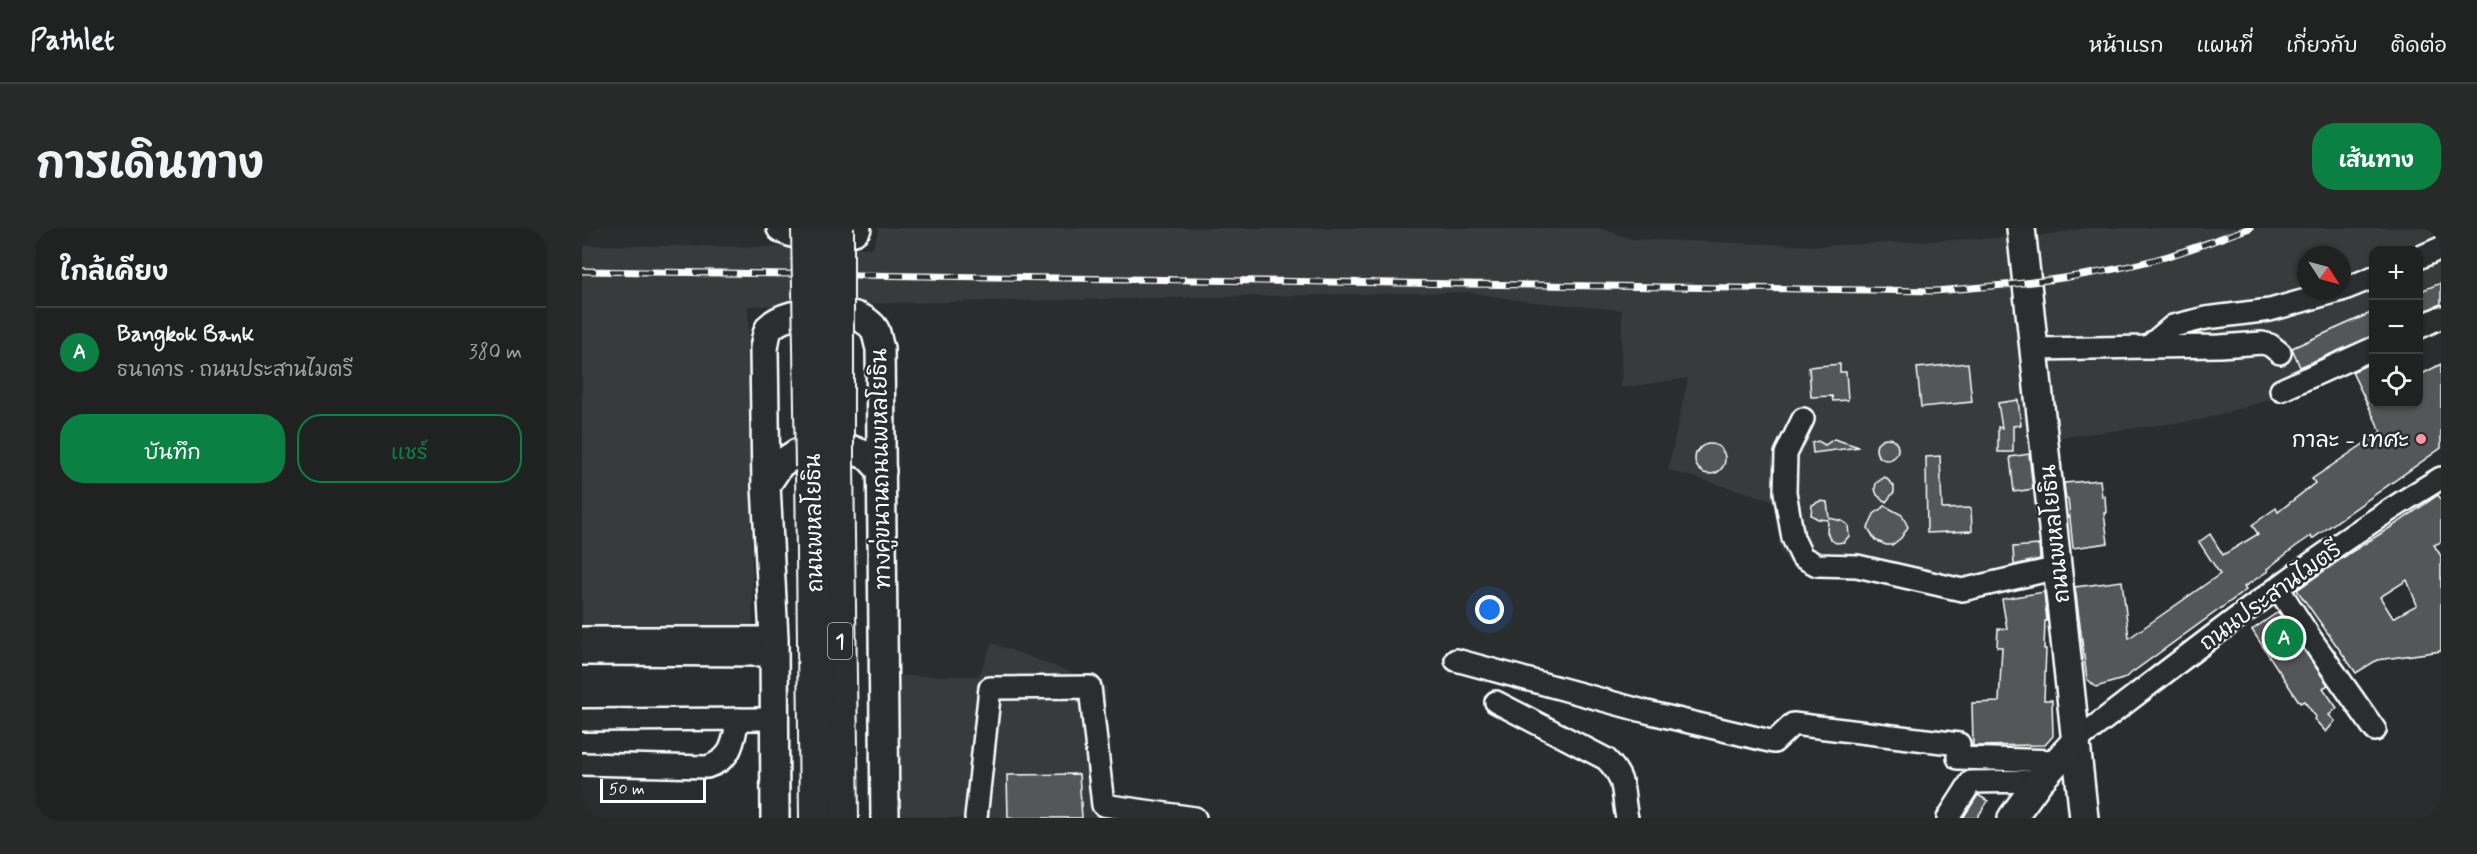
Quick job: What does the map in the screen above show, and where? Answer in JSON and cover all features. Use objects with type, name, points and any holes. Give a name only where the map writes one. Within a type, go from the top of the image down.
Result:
[{"type":"highway","name":"ถนนพหลโยธิน","points":[[808,228],[825,466],[842,818]]},
{"type":"highway","name":"ถนนพหลโยธิน","points":[[816,818],[825,466],[837,228]]},
{"type":"main road","points":[[781,228],[789,233],[825,236],[854,231],[858,228]]},
{"type":"main road","name":"ถนนพหลโยธิน","points":[[2021,228],[2084,818]]},
{"type":"main road","name":"ทางคู่ขนานถนนพหลโยธิน","points":[[775,818],[773,646],[766,485],[764,349],[768,329],[782,318],[825,311],[858,316],[874,329],[880,348],[885,818]]},
{"type":"main road","points":[[766,485],[780,464],[797,453],[850,449],[868,456],[882,471]]},
{"type":"main road","points":[[2012,818],[2039,781],[2076,741]]},
{"type":"street","points":[[2423,256],[2441,248]]},
{"type":"street","points":[[2351,286],[2369,279]]},
{"type":"street","points":[[2148,347],[2173,326],[2206,318],[2270,310],[2305,300]]},
{"type":"street","points":[[2423,326],[2441,318]]},
{"type":"street","points":[[2034,349],[2220,346],[2262,343],[2280,352]]},
{"type":"street","points":[[2281,390],[2369,350]]},
{"type":"street","points":[[1803,419],[1786,454],[1785,492],[1794,538],[1802,557],[1817,565],[1857,566],[1962,590],[2058,568]]},
{"type":"street","name":"ถนนประสานไมตรี","points":[[2076,741],[2223,627],[2386,511],[2441,478]]},
{"type":"street","points":[[2278,588],[2310,639],[2375,730]]},
{"type":"street","points":[[582,639],[773,646]]},
{"type":"street","points":[[582,654],[773,646]]},
{"type":"street","points":[[1456,660],[1647,712],[1774,742],[1793,724],[1959,744],[1958,758],[2058,761]]},
{"type":"street","points":[[976,818],[990,688],[1078,687],[1090,687],[1103,805],[1195,818]]},
{"type":"street","points":[[1496,702],[1606,759],[1618,771],[1622,780],[1627,818]]},
{"type":"street","points":[[582,764],[707,767],[719,764],[732,745],[738,719]]},
{"type":"street","points":[[582,720],[774,719]]},
{"type":"street","points":[[1948,818],[1986,759]]},
{"type":"street","points":[[1971,782],[2039,781]]},
{"type":"shaded area","points":[[879,228],[1599,228],[1631,239],[1820,246],[2038,236],[2088,228],[2441,228],[2441,326],[2423,335],[2423,246],[2369,246],[2369,359],[2303,390],[2200,420],[2055,438],[2048,577],[1965,598],[1875,581],[1820,576],[1792,568],[1781,551],[1772,500],[1668,470],[1688,378],[1621,388],[1622,310],[1523,301],[1468,292],[748,306],[753,628],[582,628],[582,245],[873,248]]},
{"type":"shaded area","points":[[992,643],[1107,686],[1103,805],[1194,818],[896,818],[895,676],[979,676]]},
{"type":"building","points":[[2441,283],[2441,304],[2423,312],[2423,290]]},
{"type":"building","points":[[2369,314],[2369,338],[2300,367],[2292,348]]},
{"type":"building","points":[[1968,363],[1972,402],[1921,407],[1917,368]]},
{"type":"building","points":[[1840,364],[1840,372],[1846,372],[1848,400],[1833,401],[1832,396],[1811,397],[1809,367]]},
{"type":"building","points":[[2369,364],[2369,407],[2352,372]]},
{"type":"building","points":[[2441,364],[2441,448],[2312,539],[2311,536],[2295,547],[2267,569],[2268,571],[2244,587],[2246,590],[2123,679],[2096,687],[2087,679],[2075,587],[2122,581],[2129,638],[2220,574],[2199,542],[2210,534],[2223,555],[2258,534],[2252,525],[2276,508],[2278,512],[2315,483],[2312,479],[2381,432],[2369,408],[2423,408],[2423,373]]},
{"type":"building","points":[[2018,400],[2021,425],[2013,426],[2013,452],[1998,452],[1998,427],[2002,428],[1998,403]]},
{"type":"building","points":[[1887,438],[1895,441],[1898,449],[1895,457],[1887,460],[1879,457],[1876,449],[1879,441]]},
{"type":"building","points":[[1834,439],[1859,447],[1813,453],[1812,443],[1818,441],[1825,445]]},
{"type":"building","points":[[1710,444],[1721,448],[1725,459],[1721,470],[1710,474],[1699,470],[1695,459],[1699,448]]},
{"type":"building","points":[[2029,454],[2033,489],[2014,492],[2010,457]]},
{"type":"building","points":[[1940,456],[1942,509],[1971,508],[1972,531],[1927,533],[1926,457]]},
{"type":"building","points":[[1885,477],[1894,486],[1894,492],[1886,502],[1877,495],[1875,489],[1876,483]]},
{"type":"building","points":[[2100,480],[2102,497],[2105,496],[2106,513],[2104,513],[2108,543],[2073,548],[2064,483]]},
{"type":"building","points":[[2438,495],[2441,499],[2441,542],[2434,545],[2441,556],[2441,651],[2377,660],[2356,673],[2297,590]],"holes":[[[2407,580],[2417,605],[2393,618],[2380,597]]]},
{"type":"building","points":[[1820,501],[1827,502],[1829,518],[1848,525],[1849,536],[1844,542],[1836,543],[1830,539],[1827,532],[1828,520],[1818,519],[1811,515],[1812,505]]},
{"type":"building","points":[[1885,506],[1902,515],[1908,527],[1901,538],[1892,545],[1875,540],[1868,528],[1874,514]]},
{"type":"building","points":[[2039,545],[2040,559],[2014,565],[2013,547]]},
{"type":"building","points":[[2044,592],[2047,621],[2045,621],[2044,700],[2052,700],[2053,736],[2045,745],[1973,746],[1972,703],[1999,702],[2002,647],[1997,647],[1998,629],[2007,629],[2002,599]]},
{"type":"building","points":[[2278,612],[2328,685],[2323,688],[2337,708],[2329,715],[2335,721],[2326,732],[2314,719],[2316,717],[2304,701],[2300,703],[2252,630]]},
{"type":"building","points":[[1079,774],[1082,818],[1008,818],[1007,775]]},
{"type":"building","points":[[1978,795],[1988,801],[1977,818],[1963,818]]},
{"type":"railway","points":[[582,271],[1934,291],[2023,283],[2110,270],[2178,253],[2250,228]]},
{"type":"place","name":"กาละ - เทศะ","points":[[2421,439]]},
{"type":"place","name":"Bangkok Bank","points":[[2284,638]]}]
